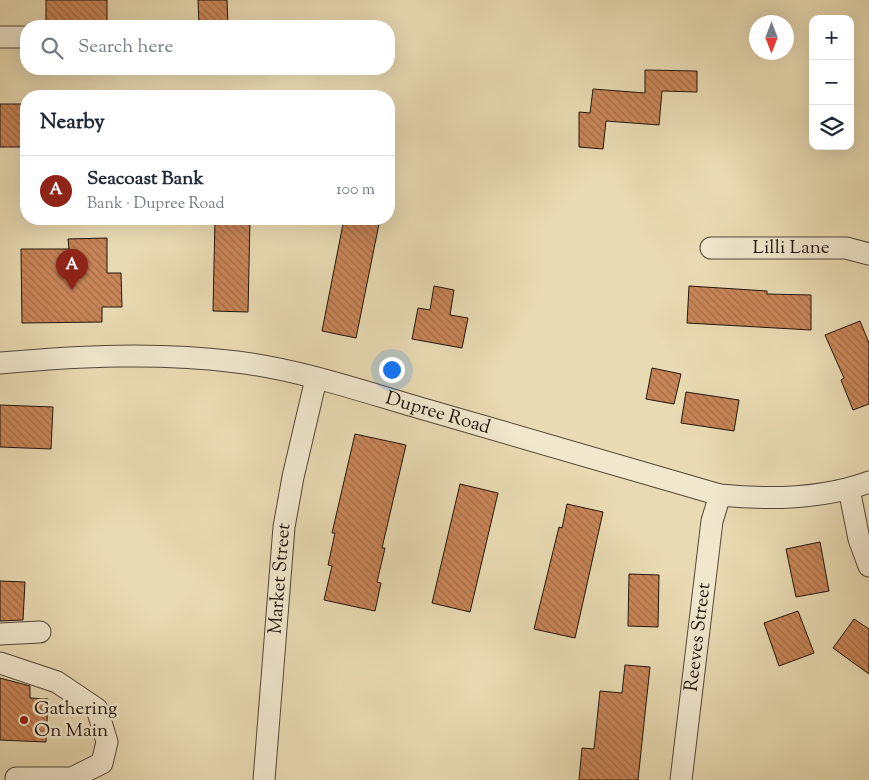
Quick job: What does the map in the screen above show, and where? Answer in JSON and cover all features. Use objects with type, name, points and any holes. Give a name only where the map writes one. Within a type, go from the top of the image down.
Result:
[{"type":"street","points":[[0,37],[20,37]]},
{"type":"street","name":"Lilli Lane","points":[[711,248],[846,248],[869,254]]},
{"type":"street","name":"Dupree Road","points":[[0,364],[103,355],[151,355],[239,362],[316,379],[720,495],[758,499],[859,486]]},
{"type":"street","name":"Market Street","points":[[264,780],[284,527],[293,477],[316,379]]},
{"type":"street","points":[[859,486],[859,539],[869,566]]},
{"type":"street","name":"Reeves Street","points":[[681,780],[712,521],[720,495]]},
{"type":"street","points":[[0,634],[40,632]]},
{"type":"street","points":[[0,663],[57,682],[97,709],[107,742],[102,763],[72,778],[11,777]]},
{"type":"building","points":[[46,0],[107,0],[107,20],[46,20]]},
{"type":"building","points":[[198,0],[227,0],[228,20],[199,20]]},
{"type":"building","points":[[645,70],[697,71],[697,92],[662,91],[659,125],[606,121],[603,149],[579,147],[579,112],[590,113],[593,89],[645,93]]},
{"type":"building","points":[[0,104],[20,104],[20,147],[0,147]]},
{"type":"building","points":[[215,225],[250,225],[248,312],[213,311]]},
{"type":"building","points":[[343,225],[379,225],[356,338],[322,331]]},
{"type":"building","points":[[107,238],[107,273],[121,273],[122,307],[102,307],[102,322],[22,323],[21,249],[69,249],[68,239]]},
{"type":"building","points":[[434,286],[454,290],[450,315],[468,318],[462,348],[412,339],[418,308],[430,310]]},
{"type":"building","points":[[689,286],[767,291],[767,294],[811,295],[811,330],[687,323]]},
{"type":"building","points":[[860,321],[869,343],[869,404],[853,410],[841,380],[844,378],[825,335]]},
{"type":"building","points":[[652,368],[681,374],[674,404],[646,399]]},
{"type":"building","points":[[686,392],[739,400],[734,431],[681,423]]},
{"type":"building","points":[[0,405],[53,407],[51,449],[0,447]]},
{"type":"building","points":[[355,434],[406,445],[382,548],[385,548],[377,582],[381,583],[375,611],[324,600],[332,566],[328,565],[335,533],[332,533]]},
{"type":"building","points":[[460,484],[498,493],[470,612],[432,603]]},
{"type":"building","points":[[567,504],[603,512],[575,638],[534,629],[559,527],[562,528]]},
{"type":"building","points":[[820,542],[829,591],[796,597],[786,549]]},
{"type":"building","points":[[629,574],[659,575],[658,627],[628,626]]},
{"type":"building","points":[[0,581],[25,582],[23,620],[0,621]]},
{"type":"building","points":[[798,611],[814,653],[779,666],[764,623]]},
{"type":"building","points":[[854,619],[869,629],[869,674],[833,648]]},
{"type":"building","points":[[625,665],[650,667],[638,780],[579,780],[582,748],[594,749],[600,691],[622,693]]},
{"type":"building","name":"Gathering On Main","points":[[0,678],[30,686],[30,698],[48,699],[46,742],[0,740]]},
{"type":"place","name":"Seacoast Bank","points":[[72,290]]},
{"type":"place","name":"Gathering On Main","points":[[24,720]]}]
